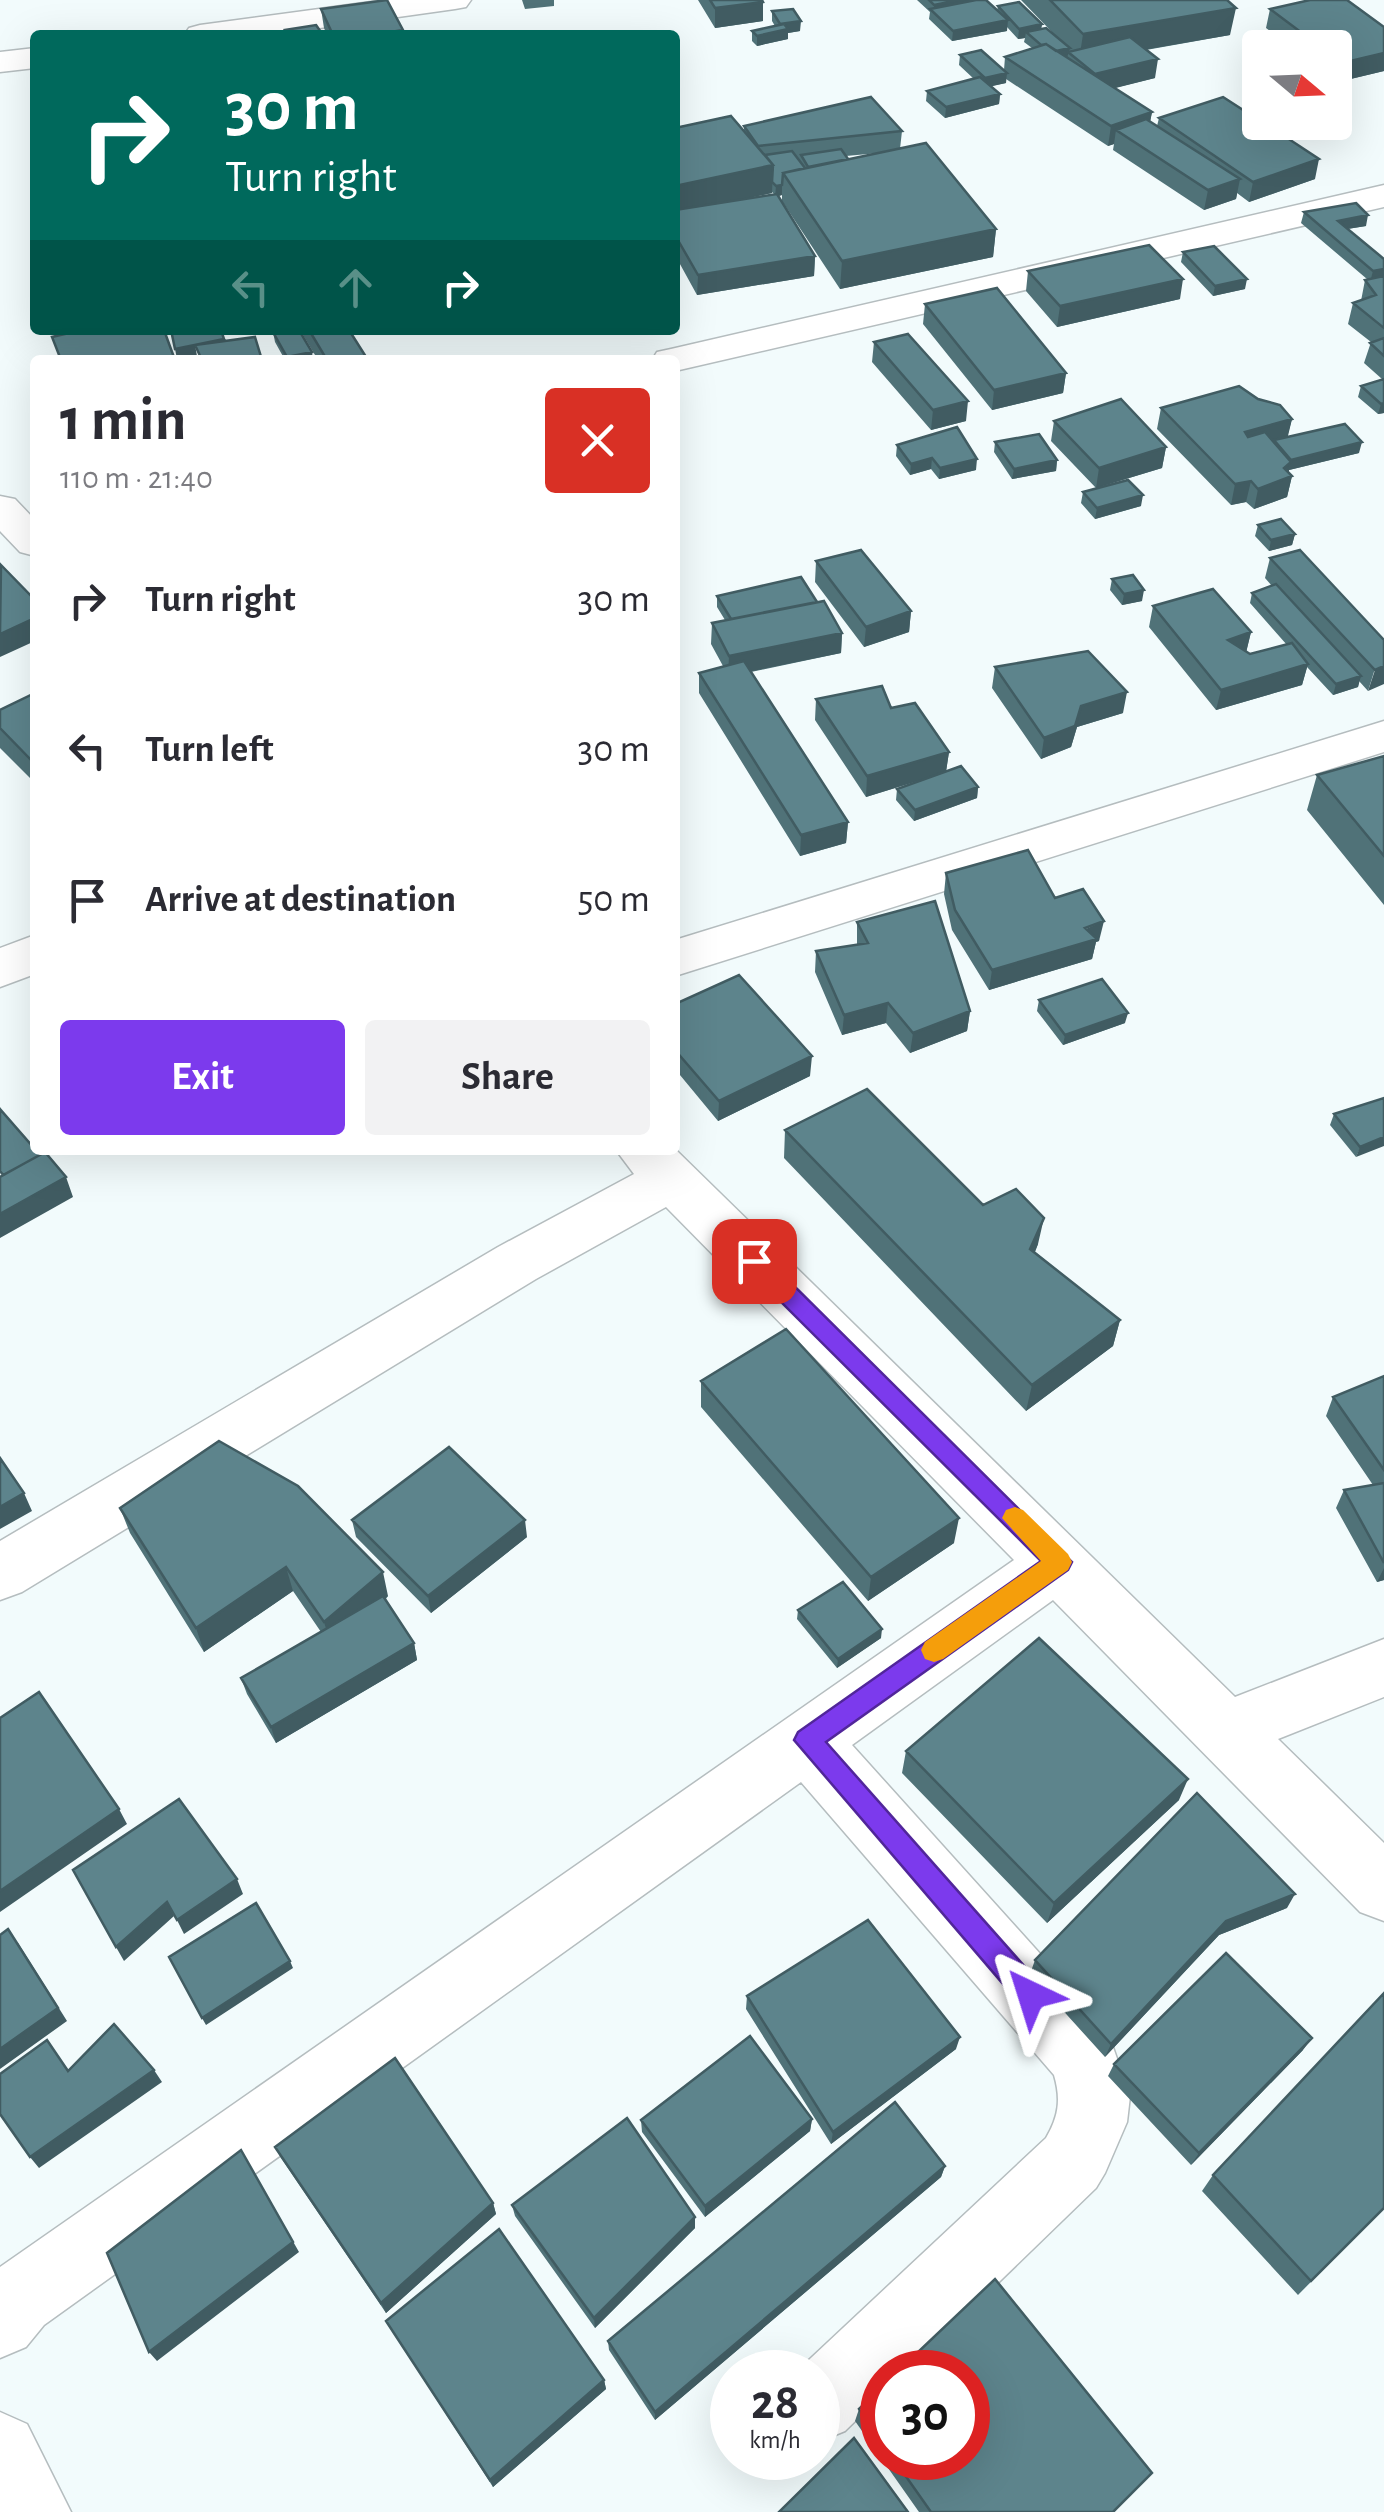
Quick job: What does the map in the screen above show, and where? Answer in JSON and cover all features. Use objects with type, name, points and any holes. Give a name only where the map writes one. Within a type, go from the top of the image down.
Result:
[{"type":"street","points":[[236,30],[455,0]]},
{"type":"street","points":[[0,62],[30,59]]},
{"type":"street","points":[[680,358],[1384,196]]},
{"type":"street","points":[[13,509],[30,535]]},
{"type":"street","points":[[680,956],[1384,736]]},
{"type":"street","points":[[0,969],[30,955]]},
{"type":"street","points":[[0,1573],[518,1263],[657,1164],[1384,1890]]},
{"type":"street","points":[[0,2321],[18,2299],[1059,1562]]},
{"type":"street","points":[[1224,1730],[1384,1668]]},
{"type":"street","points":[[807,1740],[1080,2052],[1093,2078],[1096,2104],[1089,2135],[1070,2163],[840,2383]]},
{"type":"street","points":[[0,2450],[32,2512]]},
{"type":"building","points":[[387,0],[403,30],[331,30],[321,9]]},
{"type":"building","points":[[710,0],[762,0],[763,2],[715,8]]},
{"type":"building","points":[[929,0],[959,0],[934,5]]},
{"type":"building","points":[[986,0],[1008,20],[953,31],[930,9]]},
{"type":"building","points":[[1050,0],[1227,0],[1236,8],[1083,34]]},
{"type":"building","points":[[1310,0],[1347,0],[1384,27],[1384,53],[1352,61],[1352,30],[1298,30],[1270,9]]},
{"type":"building","points":[[1019,2],[1042,24],[1019,29],[998,6]]},
{"type":"building","points":[[793,9],[801,21],[780,24],[772,11]]},
{"type":"building","points":[[784,24],[788,29],[757,36],[752,31]]},
{"type":"building","points":[[316,25],[320,30],[285,30]]},
{"type":"building","points":[[1046,28],[1070,48],[1056,51],[1026,32]]},
{"type":"building","points":[[1130,37],[1158,59],[1095,74],[1068,52]]},
{"type":"building","points":[[1046,44],[1152,112],[1111,126],[1005,57]]},
{"type":"building","points":[[981,50],[1007,73],[985,78],[960,55]]},
{"type":"building","points":[[980,77],[1000,94],[946,107],[927,91]]},
{"type":"building","points":[[871,97],[902,131],[758,146],[744,126]]},
{"type":"building","points":[[1223,97],[1242,109],[1242,140],[1290,140],[1319,159],[1253,182],[1159,118]]},
{"type":"building","points":[[731,116],[773,165],[680,185],[680,127]]},
{"type":"building","points":[[1146,119],[1240,179],[1208,190],[1116,130]]},
{"type":"building","points":[[926,143],[996,229],[842,261],[783,173]]},
{"type":"building","points":[[841,149],[848,159],[808,167],[801,155]]},
{"type":"building","points":[[792,151],[805,168],[783,173],[782,185],[776,186],[772,182],[773,165],[765,155]]},
{"type":"building","points":[[777,194],[815,256],[698,275],[680,244],[680,209]]},
{"type":"building","points":[[1356,203],[1368,215],[1338,221],[1384,259],[1384,269],[1373,271],[1304,212]]},
{"type":"building","points":[[1149,245],[1183,279],[1060,306],[1028,271]]},
{"type":"building","points":[[1214,246],[1247,279],[1215,286],[1183,252]]},
{"type":"building","points":[[1384,276],[1384,328],[1353,303],[1376,295],[1365,280]]},
{"type":"building","points":[[997,288],[1066,373],[994,390],[925,304]]},
{"type":"building","points":[[908,334],[968,401],[933,410],[874,342]]},
{"type":"building","points":[[166,335],[173,355],[59,355],[52,337]]},
{"type":"building","points":[[172,335],[223,335],[224,339],[175,349]]},
{"type":"building","points":[[275,335],[302,335],[312,352],[297,355],[286,355]]},
{"type":"building","points":[[312,335],[352,335],[365,355],[324,355]]},
{"type":"building","points":[[255,337],[260,355],[200,355],[195,345]]},
{"type":"building","points":[[1384,338],[1384,356],[1370,343]]},
{"type":"building","points":[[1384,379],[1384,403],[1381,404],[1361,386]]},
{"type":"building","points":[[1239,386],[1258,399],[1280,405],[1292,419],[1245,432],[1248,437],[1265,432],[1291,462],[1284,468],[1292,476],[1258,489],[1251,481],[1235,484],[1161,408]]},
{"type":"building","points":[[1121,399],[1166,447],[1099,468],[1054,421]]},
{"type":"building","points":[[1345,424],[1362,442],[1291,460],[1274,440]]},
{"type":"building","points":[[957,427],[977,459],[940,468],[932,458],[911,464],[897,445]]},
{"type":"building","points":[[1039,434],[1057,460],[1014,469],[995,442]]},
{"type":"building","points":[[1128,480],[1143,495],[1097,508],[1083,492]]},
{"type":"building","points":[[1281,519],[1295,534],[1271,540],[1258,525]]},
{"type":"building","points":[[861,550],[911,611],[866,627],[816,561]]},
{"type":"building","points":[[1300,550],[1384,640],[1384,666],[1375,670],[1270,558]]},
{"type":"building","points":[[1,565],[30,595],[30,620],[0,634]]},
{"type":"building","points":[[1133,575],[1144,590],[1124,594],[1112,579]]},
{"type":"building","points":[[801,577],[817,602],[731,619],[717,596]]},
{"type":"building","points":[[1276,584],[1361,676],[1336,684],[1252,593]]},
{"type":"building","points":[[1213,589],[1251,632],[1228,640],[1250,654],[1292,643],[1308,664],[1221,690],[1153,606]]},
{"type":"building","points":[[824,601],[842,633],[729,656],[712,623]]},
{"type":"building","points":[[1088,651],[1127,692],[1081,706],[1075,726],[1044,738],[995,667]]},
{"type":"building","points":[[744,661],[848,822],[801,835],[699,673]]},
{"type":"building","points":[[882,686],[891,708],[915,703],[949,752],[867,776],[816,699]]},
{"type":"building","points":[[30,695],[30,759],[0,728],[0,710]]},
{"type":"building","points":[[1384,756],[1384,856],[1317,775]]},
{"type":"building","points":[[961,766],[978,787],[915,810],[897,789]]},
{"type":"building","points":[[1028,850],[1055,898],[1083,889],[1104,921],[1085,928],[1097,939],[992,970],[955,910],[946,873]]},
{"type":"building","points":[[935,901],[970,1011],[913,1033],[888,1003],[844,1015],[816,951],[868,943],[857,922]]},
{"type":"building","points":[[739,975],[812,1056],[719,1101],[680,1056],[680,1002]]},
{"type":"building","points":[[1102,979],[1128,1013],[1065,1035],[1039,1000]]},
{"type":"building","points":[[867,1089],[983,1205],[1016,1189],[1044,1218],[1030,1249],[1120,1320],[1032,1385],[785,1130]]},
{"type":"building","points":[[1384,1098],[1384,1137],[1360,1147],[1334,1114]]},
{"type":"building","points":[[0,1109],[30,1144],[30,1155],[40,1155],[3,1175]]},
{"type":"building","points":[[40,1155],[48,1155],[66,1177],[0,1214],[0,1177]]},
{"type":"building","points":[[786,1329],[959,1518],[871,1577],[701,1381]]},
{"type":"building","points":[[1384,1376],[1384,1470],[1333,1397]]},
{"type":"building","points":[[219,1441],[298,1486],[383,1572],[324,1622],[286,1567],[196,1628],[120,1508]]},
{"type":"building","points":[[449,1447],[525,1520],[428,1596],[352,1520]]},
{"type":"building","points":[[0,1458],[24,1493],[0,1507]]},
{"type":"building","points":[[1384,1483],[1384,1563],[1344,1490]]},
{"type":"building","points":[[843,1582],[882,1629],[838,1659],[798,1610]]},
{"type":"building","points":[[383,1596],[414,1643],[271,1727],[241,1678]]},
{"type":"building","points":[[1039,1638],[1188,1779],[1054,1903],[906,1751]]},
{"type":"building","points":[[39,1692],[119,1809],[0,1891],[0,1718]]},
{"type":"building","points":[[1197,1793],[1295,1894],[1226,1921],[1111,2044],[1035,1960]]},
{"type":"building","points":[[179,1799],[237,1879],[177,1920],[167,1902],[116,1947],[73,1870]]},
{"type":"building","points":[[256,1903],[290,1961],[202,2018],[169,1957]]},
{"type":"building","points":[[868,1920],[960,2037],[833,2132],[747,1996]]},
{"type":"building","points":[[8,1929],[58,2008],[0,2049],[0,1935]]},
{"type":"building","points":[[1226,1953],[1312,2038],[1199,2153],[1114,2064]]},
{"type":"building","points":[[1384,1993],[1384,2208],[1311,2281],[1213,2175]]},
{"type":"building","points":[[114,2024],[154,2070],[30,2157],[0,2114],[0,2074],[47,2040],[68,2071]]},
{"type":"building","points":[[750,2036],[812,2119],[705,2206],[641,2120]]},
{"type":"building","points":[[395,2058],[493,2203],[381,2303],[275,2147]]},
{"type":"building","points":[[895,2102],[945,2166],[728,2350],[710,2350],[710,2365],[655,2412],[608,2341]]},
{"type":"building","points":[[627,2118],[695,2217],[594,2318],[512,2205]]},
{"type":"building","points":[[241,2150],[293,2242],[149,2352],[107,2253]]},
{"type":"building","points":[[499,2229],[604,2380],[490,2480],[386,2321]]},
{"type":"building","points":[[995,2279],[1152,2473],[1113,2512],[931,2512],[908,2480],[990,2480],[990,2350],[920,2350]]},
{"type":"building","points":[[854,2438],[860,2446],[860,2480],[885,2480],[908,2512],[779,2512],[811,2480],[840,2480],[840,2452]]},
{"type":"slow traffic","points":[[934,1650],[1059,1562],[1015,1518]]},
{"type":"route","points":[[754,1261],[1059,1562],[807,1740],[1031,1995]]}]
